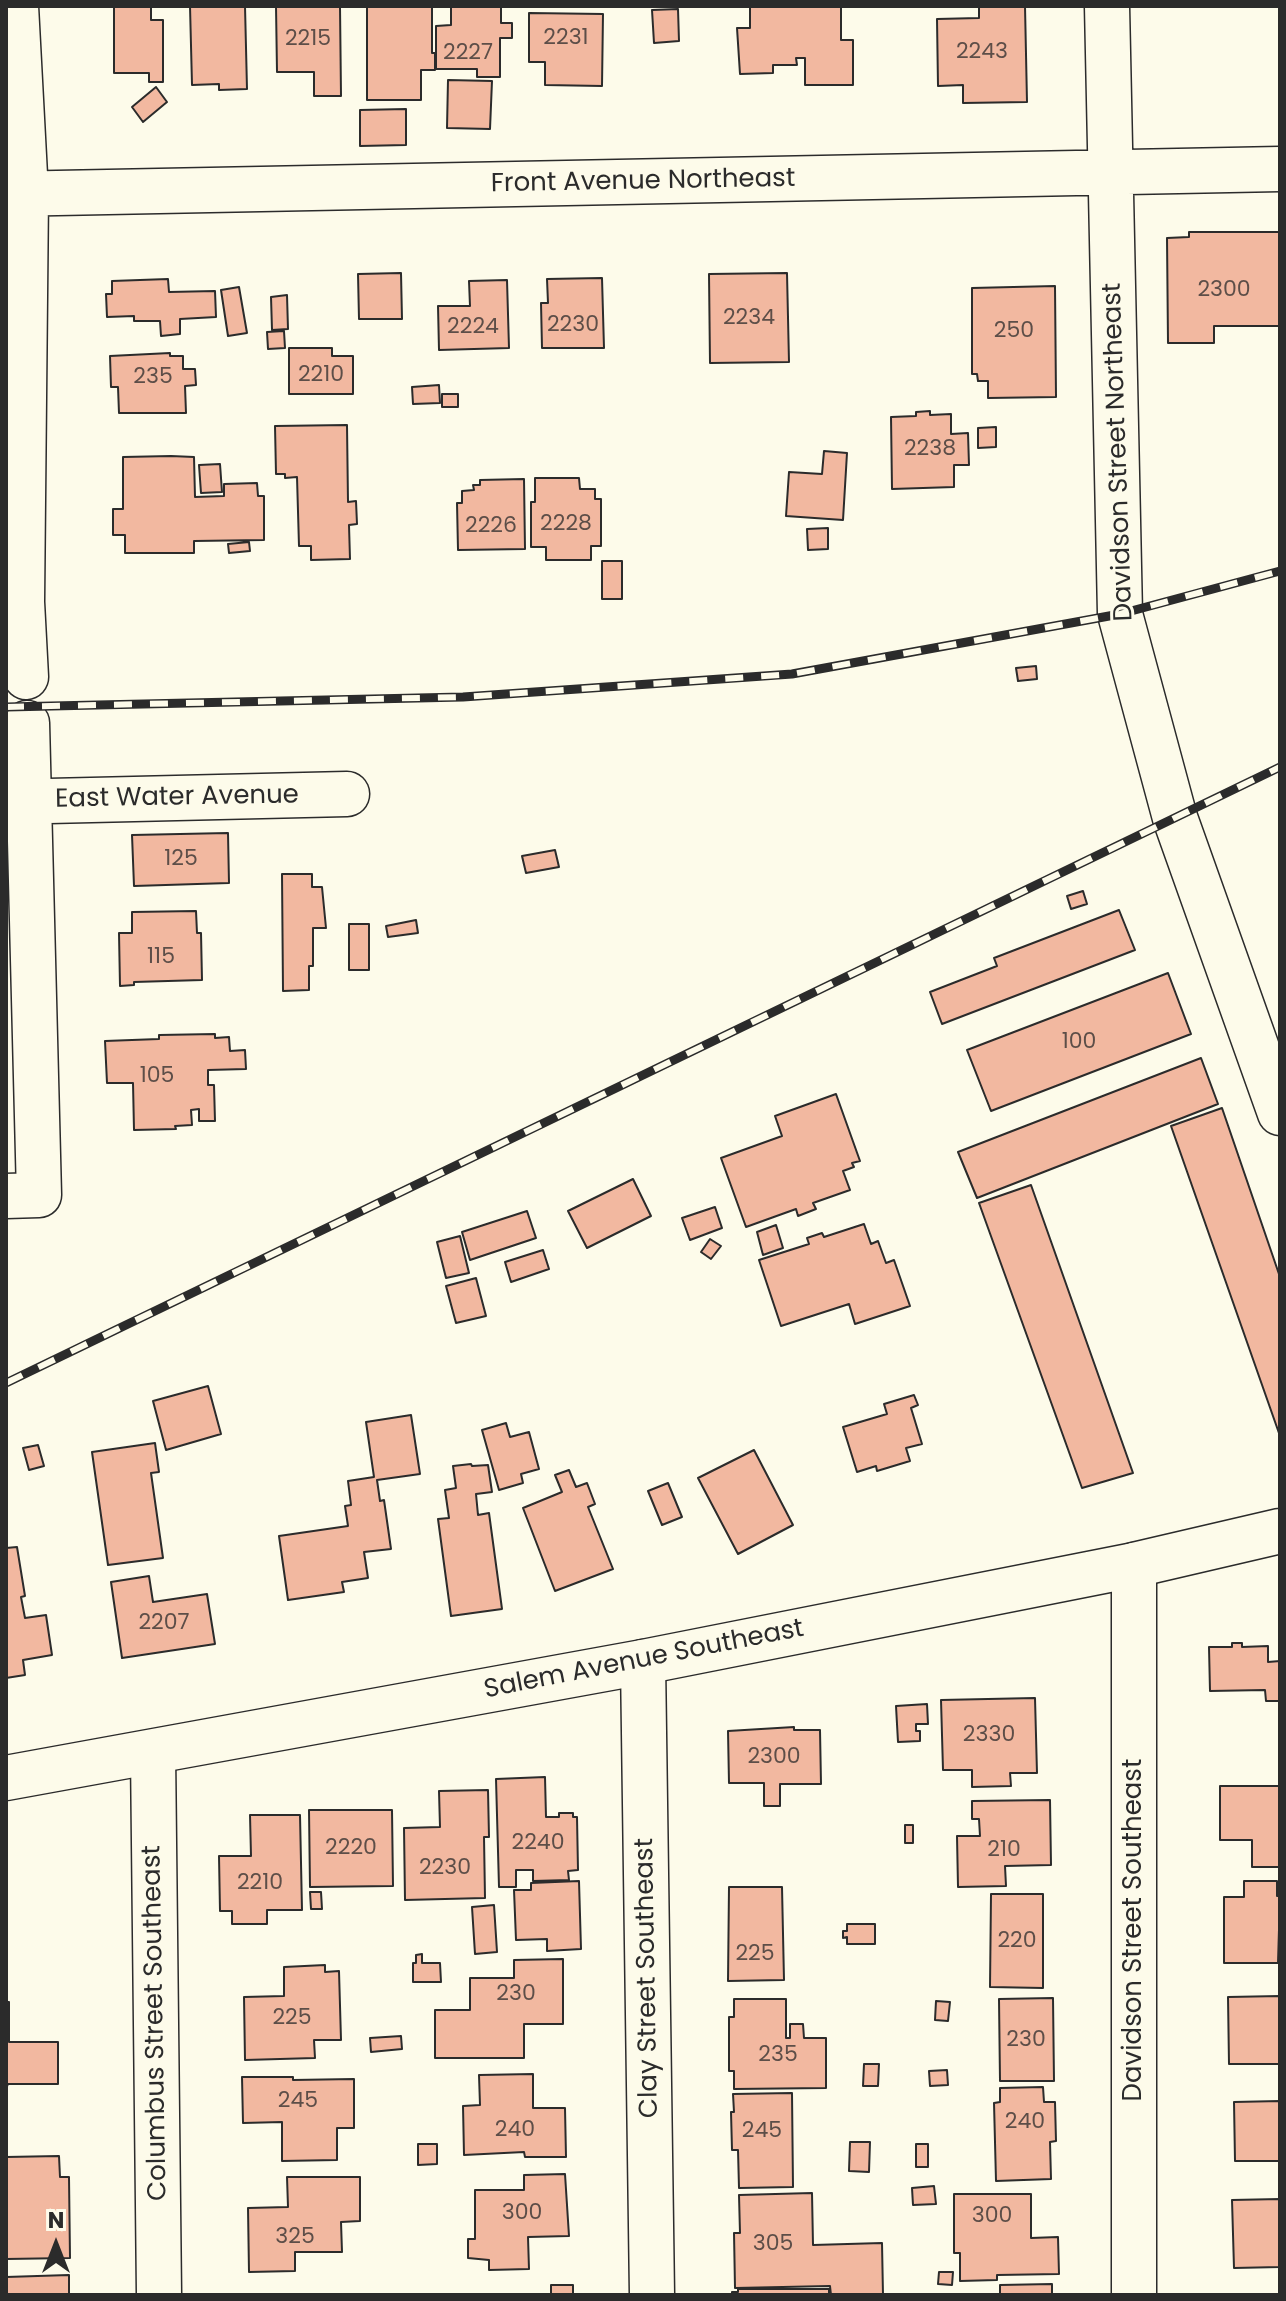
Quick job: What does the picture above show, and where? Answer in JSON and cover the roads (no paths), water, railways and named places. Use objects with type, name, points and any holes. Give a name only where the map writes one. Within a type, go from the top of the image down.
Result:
[{"type":"street","points":[[16,6],[22,602],[26,677]]},
{"type":"street","name":"Davidson Street Northeast","points":[[1107,6],[1120,614],[1175,818],[1280,1113]]},
{"type":"street","name":"Front Avenue Northeast","points":[[16,194],[1280,169]]},
{"type":"street","points":[[22,1196],[17,802],[27,723]]},
{"type":"street","name":"East Water Avenue","points":[[17,802],[347,794]]},
{"type":"street","name":"Salem Avenue Southeast","points":[[6,1778],[643,1662],[1134,1565],[1280,1531]]},
{"type":"street","name":"Davidson Street Southeast","points":[[1134,1565],[1134,2295]]},
{"type":"street","name":"Clay Street Southeast","points":[[643,1662],[652,2295]]},
{"type":"street","name":"Columbus Street Southeast","points":[[153,1752],[159,2295]]},
{"type":"railway","points":[[6,707],[463,697],[792,674],[1120,614],[1280,571]]},
{"type":"railway","points":[[6,1383],[1280,767]]}]
